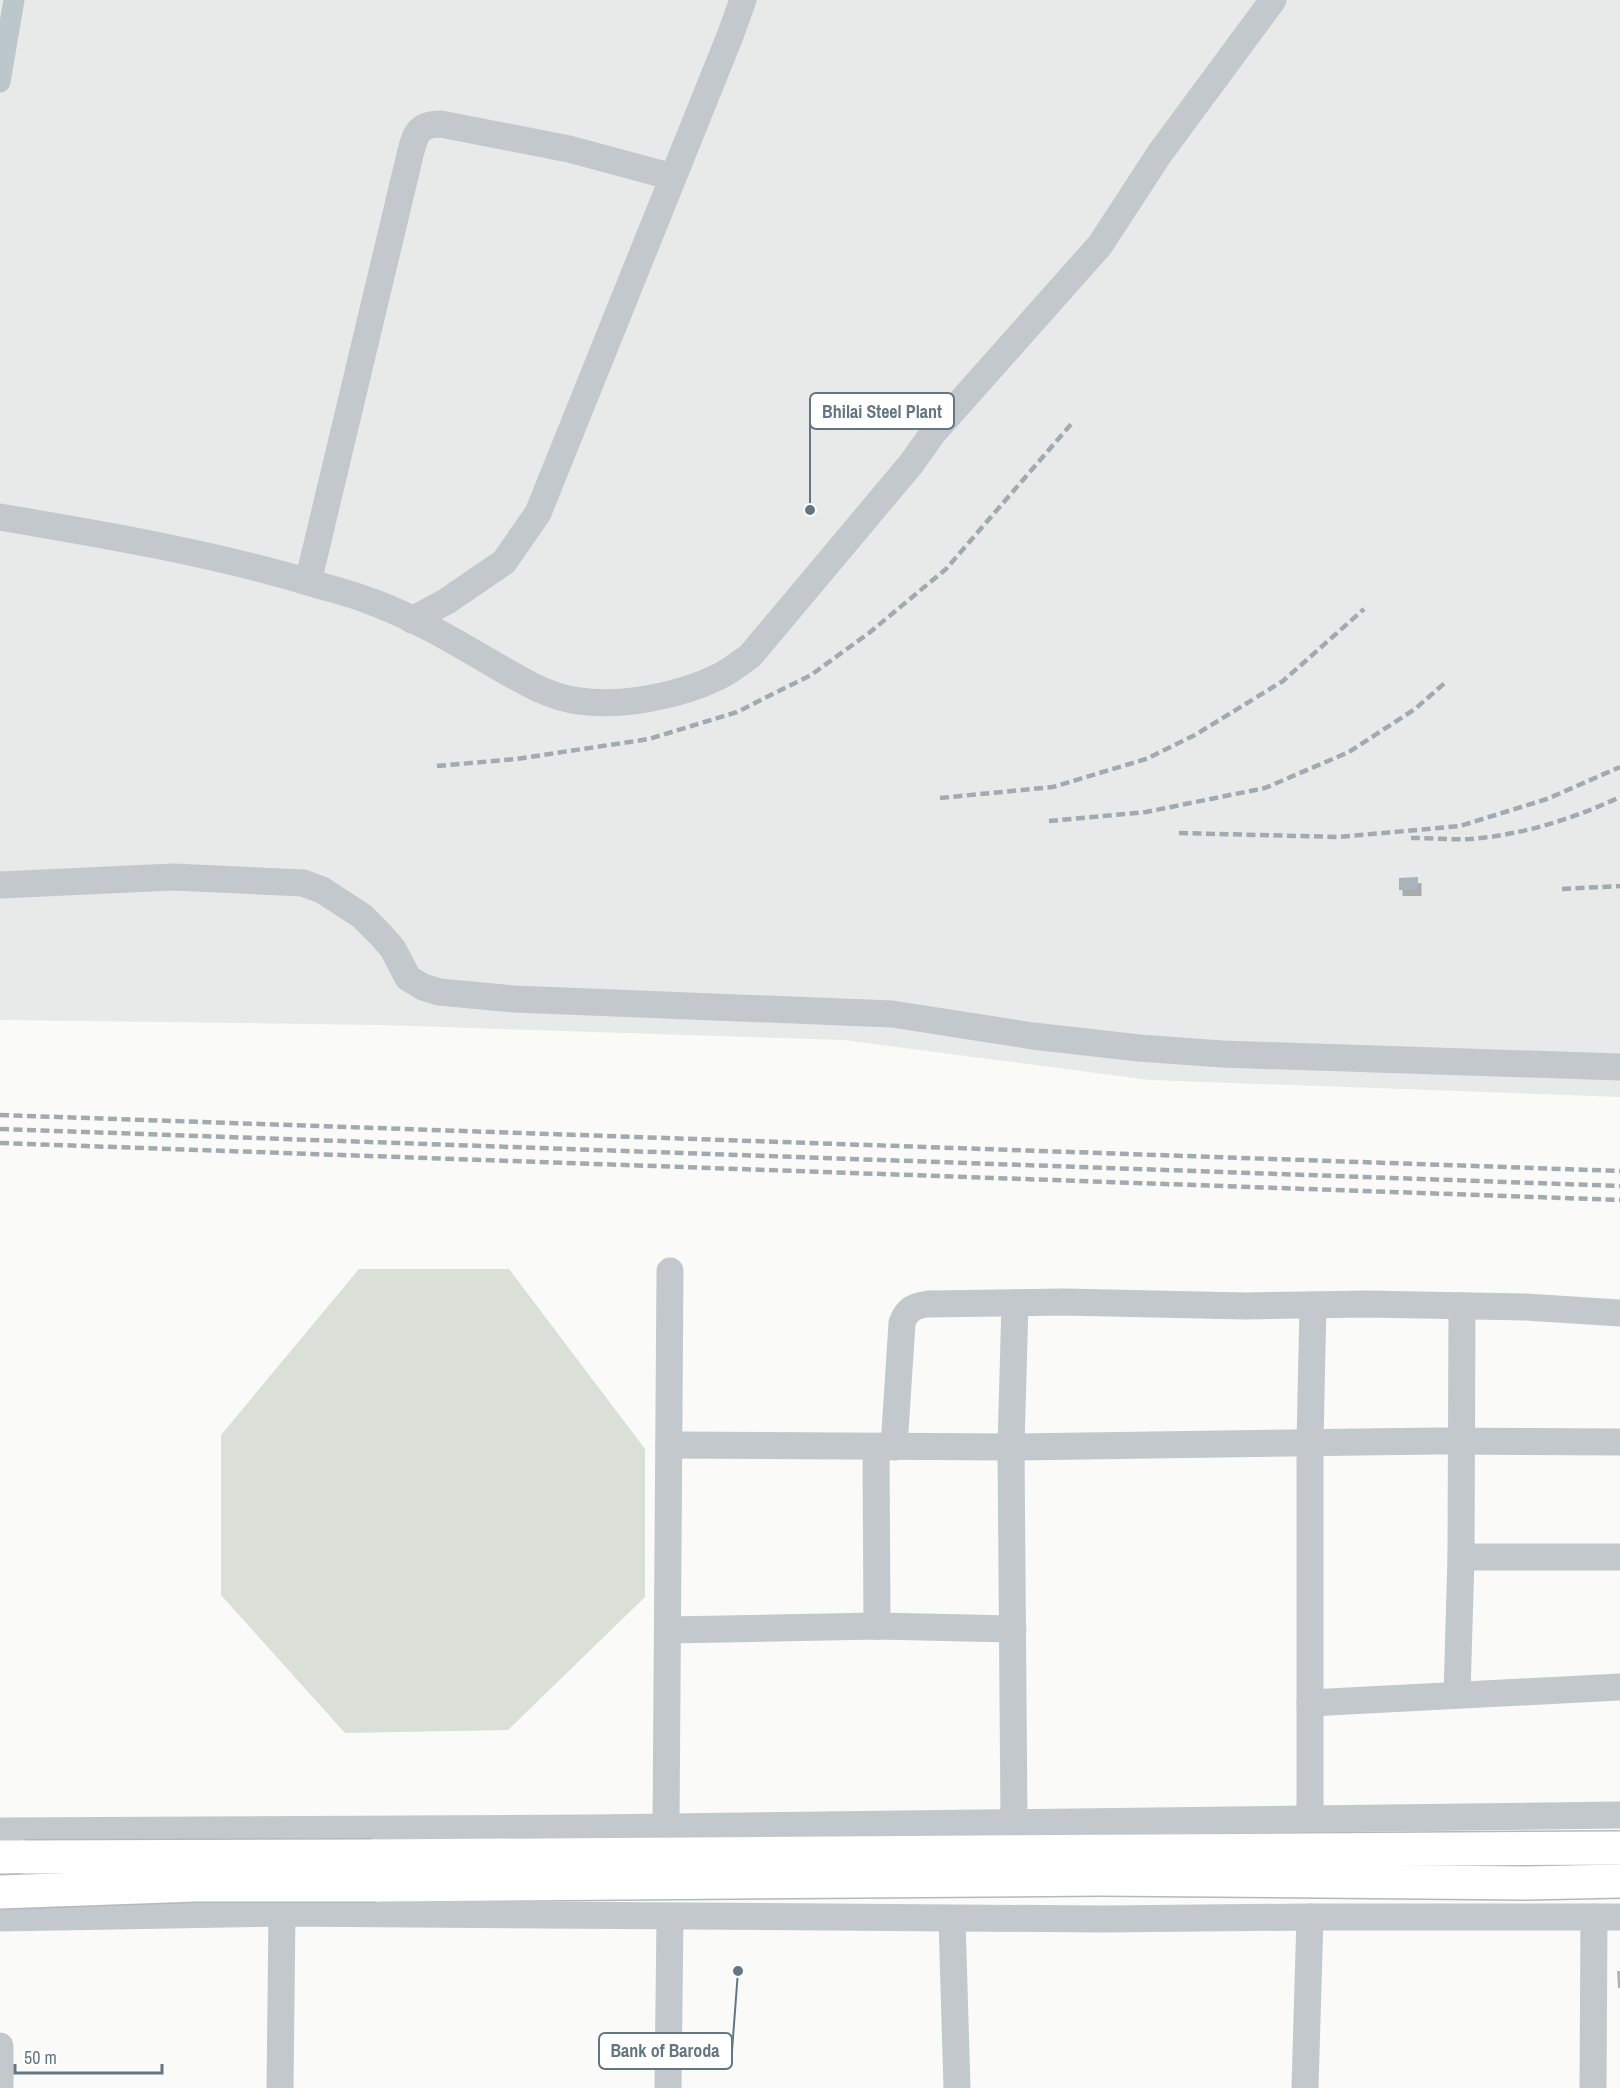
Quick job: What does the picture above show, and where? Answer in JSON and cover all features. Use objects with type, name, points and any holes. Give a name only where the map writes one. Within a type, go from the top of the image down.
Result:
[{"type":"highway","points":[[0,1857],[1202,1865],[1620,1848]]},
{"type":"highway","points":[[0,1892],[195,1885],[1090,1879],[1202,1865],[1515,1883],[1620,1881]]},
{"type":"street","points":[[412,620],[447,601],[504,562],[538,513],[743,0]]},
{"type":"street","points":[[0,517],[164,545],[275,572],[364,599],[412,620],[538,688],[570,700],[598,703],[623,701],[656,697],[693,688],[722,675],[750,656],[911,464],[933,433],[1100,245],[1160,153],[1273,0]]},
{"type":"street","points":[[308,582],[407,166],[414,138],[420,129],[428,124],[441,124],[569,148],[673,177]]},
{"type":"street","points":[[0,885],[173,877],[303,883],[322,890],[362,916],[393,950],[408,978],[423,987],[439,992],[514,999],[892,1014],[1033,1036],[1139,1048],[1222,1054],[1620,1067]]},
{"type":"street","points":[[666,1826],[670,1272]]},
{"type":"street","points":[[877,1626],[885,1447],[900,1336],[904,1315],[909,1309],[928,1304],[1064,1302],[1246,1306],[1367,1304],[1526,1307],[1620,1313]]},
{"type":"street","points":[[1014,1822],[1011,1447],[1015,1303]]},
{"type":"street","points":[[1310,1818],[1310,1442],[1313,1305]]},
{"type":"street","points":[[1457,1695],[1461,1557],[1462,1306]]},
{"type":"street","points":[[669,1445],[1011,1447],[1460,1441],[1620,1443]]},
{"type":"street","points":[[1461,1557],[1620,1557]]},
{"type":"street","points":[[668,1630],[877,1626],[1012,1629]]},
{"type":"street","points":[[1310,1703],[1620,1687]]},
{"type":"street","points":[[0,1831],[593,1828],[1620,1815]]},
{"type":"street","points":[[159,1830],[160,1915]]},
{"type":"street","points":[[280,2088],[282,1913]]},
{"type":"street","points":[[0,1918],[282,1913],[1103,1920],[1607,1917],[1593,2088]]},
{"type":"street","points":[[668,2088],[670,1917]]},
{"type":"street","points":[[1305,2088],[1310,1917]]},
{"type":"street","points":[[952,1919],[957,2088]]},
{"type":"street","points":[[0,2046],[0,2088]]},
{"type":"shaded area","points":[[0,0],[1620,0],[1620,1097],[1150,1080],[843,1040],[380,1025],[0,1020]]},
{"type":"shaded area","points":[[359,1269],[509,1269],[645,1449],[645,1597],[508,1730],[345,1733],[221,1595],[221,1435]]},
{"type":"building","points":[[1418,877],[1418,890],[1399,890],[1399,878]]},
{"type":"building","points":[[1617,1971],[1620,1971],[1620,1988],[1618,1988]]},
{"type":"waterway","points":[[0,82],[14,0]]},
{"type":"railway","points":[[437,766],[516,759],[649,739],[737,712],[811,675],[869,633],[946,569],[1073,422]]},
{"type":"railway","points":[[940,798],[1053,787],[1146,759],[1195,735],[1283,681],[1364,609]]},
{"type":"railway","points":[[1049,821],[1146,812],[1265,788],[1349,752],[1415,709],[1447,681]]},
{"type":"railway","points":[[1179,833],[1339,837],[1460,826],[1547,799],[1620,767]]},
{"type":"railway","points":[[1411,838],[1470,839],[1509,834],[1566,819],[1620,797]]},
{"type":"railway","points":[[1562,889],[1620,886]]},
{"type":"railway","points":[[0,1115],[1620,1171]]},
{"type":"railway","points":[[0,1129],[1620,1186]]},
{"type":"railway","points":[[0,1143],[1620,1200]]},
{"type":"place","name":"Bhilai Steel Plant","points":[[810,510]]},
{"type":"place","name":"Bank of Baroda","points":[[738,1971]]}]
